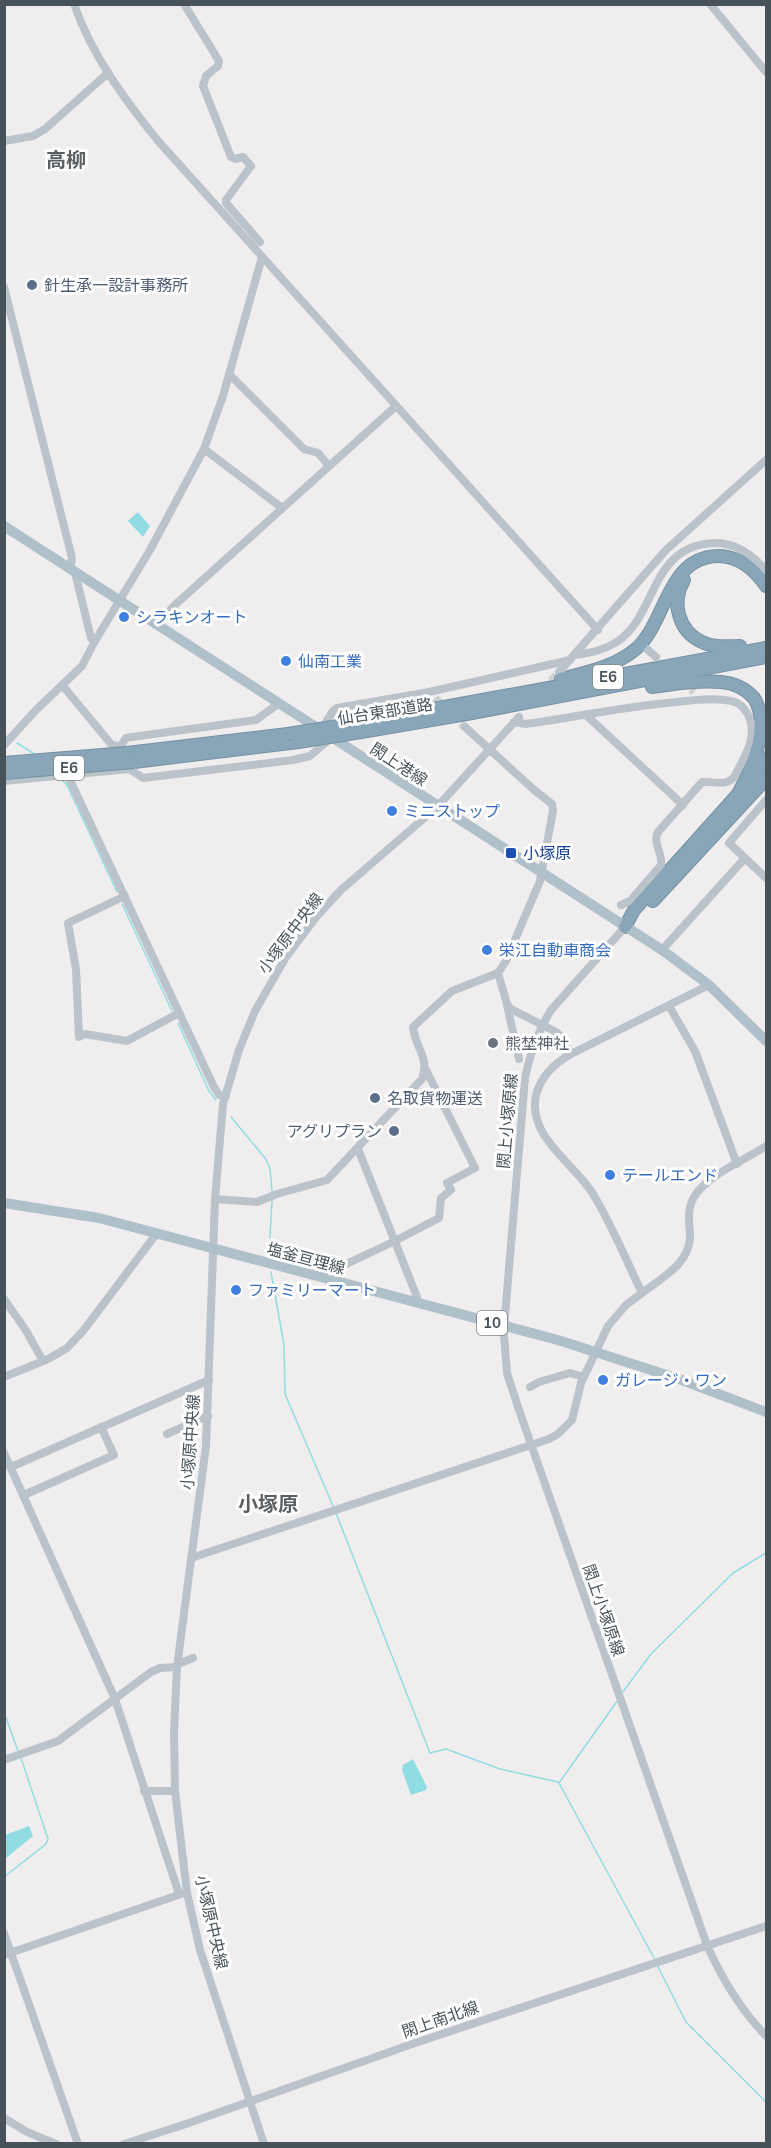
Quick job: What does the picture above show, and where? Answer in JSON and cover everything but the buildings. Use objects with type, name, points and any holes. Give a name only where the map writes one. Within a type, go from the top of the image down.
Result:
[{"type":"highway","points":[[449,708],[594,671],[618,661],[644,640],[654,625],[675,581],[685,569],[698,560],[720,556],[735,559],[748,567],[766,586]]},
{"type":"highway","points":[[766,598],[754,580],[741,569],[717,562],[690,573],[679,590],[677,604],[688,633],[702,642],[723,647],[766,642]]},
{"type":"highway","name":"仙台東部道路","points":[[293,738],[351,724],[449,708],[766,648]]},
{"type":"highway","name":"仙台東部道路","points":[[4,773],[361,732],[766,657]]},
{"type":"highway","points":[[472,713],[667,685],[730,683],[746,690],[757,702],[761,708],[764,725],[759,752],[743,796]]},
{"type":"highway","name":"仙台東部道路","points":[[4,763],[127,758]]},
{"type":"highway","points":[[743,796],[766,758]]},
{"type":"highway","points":[[625,927],[639,916],[766,769]]},
{"type":"highway","points":[[743,796],[766,779]]},
{"type":"main road","name":"閖上港線","points":[[4,526],[662,950],[708,985],[766,1041]]},
{"type":"main road","name":"塩釜亘理線","points":[[4,1203],[99,1218],[595,1351],[679,1379],[766,1412]]},
{"type":"street","points":[[74,4],[93,48],[108,73],[136,114],[159,142],[598,630]]},
{"type":"street","points":[[184,4],[219,62],[218,66],[206,76],[203,86],[231,157],[235,159],[243,157],[251,166],[226,203],[260,243]]},
{"type":"street","points":[[710,4],[766,72]]},
{"type":"street","points":[[4,141],[33,136],[45,129],[108,73]]},
{"type":"street","points":[[4,745],[30,716],[80,670],[150,550],[204,449],[230,374],[262,257]]},
{"type":"street","points":[[4,287],[72,558],[73,572],[91,638],[95,641]]},
{"type":"street","points":[[230,374],[304,449],[318,453],[329,466]]},
{"type":"street","points":[[156,625],[176,604],[396,406]]},
{"type":"street","points":[[204,449],[282,508]]},
{"type":"street","points":[[559,672],[666,550],[766,460]]},
{"type":"street","points":[[321,731],[333,711],[338,708],[432,695],[601,650],[632,634],[663,571],[678,556],[688,550],[709,544],[728,545],[745,551],[766,570]]},
{"type":"street","points":[[647,649],[656,657]]},
{"type":"street","points":[[63,686],[111,744],[127,758],[143,778],[293,760],[310,756],[331,738]]},
{"type":"street","points":[[694,692],[701,700]]},
{"type":"street","points":[[586,715],[701,700],[725,700],[742,706],[747,713],[752,730],[750,746],[731,782],[702,782],[656,836],[662,860],[658,869],[630,901],[621,905]]},
{"type":"street","points":[[127,758],[126,738],[256,720],[278,704]]},
{"type":"street","points":[[586,715],[682,805]]},
{"type":"street","name":"小塚原中央線","points":[[264,2144],[183,1893],[175,1791],[174,1732],[178,1666],[202,1490],[208,1416],[214,1199],[221,1119],[226,1096],[239,1050],[255,1011],[286,957],[317,916],[341,890],[437,807],[517,719],[526,724],[586,715]]},
{"type":"street","points":[[326,1278],[327,1273],[439,1218],[441,1198],[451,1190],[447,1183],[475,1168],[426,1070],[413,1027],[452,991],[498,973],[506,961],[540,881],[553,811],[552,804],[465,727]]},
{"type":"street","points":[[4,781],[68,776],[127,758]]},
{"type":"street","points":[[68,776],[214,1087],[219,1095],[226,1096]]},
{"type":"street","points":[[766,800],[729,843],[766,878]]},
{"type":"street","points":[[662,950],[745,858]]},
{"type":"street","points":[[125,896],[68,923],[76,969],[79,1037],[85,1034],[127,1041],[179,1013]]},
{"type":"street","name":"閖上小塚原線","points":[[625,927],[563,995],[542,1025],[531,1053],[525,1078],[505,1316],[507,1373],[707,1945]]},
{"type":"street","points":[[498,973],[519,1059]]},
{"type":"street","points":[[642,1293],[593,1193],[545,1136],[539,1125],[535,1111],[538,1088],[551,1068],[571,1054],[708,985]]},
{"type":"street","points":[[507,1004],[511,1009],[561,1036],[571,1054]]},
{"type":"street","points":[[669,1006],[695,1051],[737,1164]]},
{"type":"street","points":[[214,1199],[257,1202],[327,1180],[422,1079],[426,1070]]},
{"type":"street","points":[[191,1558],[558,1434],[566,1428],[575,1411],[584,1377],[595,1351],[615,1316],[675,1267],[685,1255],[689,1245],[689,1213],[695,1195],[709,1182],[766,1146]]},
{"type":"street","points":[[358,1149],[417,1297],[415,1303]]},
{"type":"street","points":[[4,1377],[67,1348],[83,1331],[157,1233]]},
{"type":"street","points":[[4,1299],[25,1329],[43,1361]]},
{"type":"street","points":[[530,1387],[570,1373],[584,1377]]},
{"type":"street","points":[[11,1467],[209,1380]]},
{"type":"street","points":[[167,1434],[208,1416]]},
{"type":"street","points":[[24,1495],[114,1455],[101,1427]]},
{"type":"street","points":[[4,1453],[115,1699],[144,1791],[183,1893],[8,1954]]},
{"type":"street","points":[[4,1760],[58,1741],[151,1672],[160,1668],[178,1666],[193,1658]]},
{"type":"street","points":[[144,1791],[175,1791]]},
{"type":"street","name":"閖上南北線","points":[[124,2144],[766,1926]]},
{"type":"street","points":[[4,1933],[8,1954],[78,2144]]},
{"type":"street","points":[[707,1945],[726,1984],[742,2009],[766,2036]]},
{"type":"street","points":[[4,2118],[27,2133],[56,2144]]},
{"type":"water","points":[[138,512],[150,526],[143,537],[128,521]]},
{"type":"water","points":[[413,1759],[427,1787],[426,1790],[411,1795],[402,1770],[403,1765]]},
{"type":"water","points":[[29,1826],[33,1836],[6,1858],[5,1835]]},
{"type":"waterway","points":[[17,743],[36,755]]},
{"type":"waterway","points":[[62,780],[67,785],[117,892]]},
{"type":"waterway","points":[[122,904],[172,1011]]},
{"type":"waterway","points":[[178,1023],[209,1091],[216,1100]]},
{"type":"waterway","points":[[231,1117],[265,1158],[270,1168],[272,1191]]},
{"type":"waterway","points":[[269,1255],[272,1200]]},
{"type":"waterway","points":[[271,1272],[284,1345],[285,1394],[333,1506]]},
{"type":"waterway","points":[[336,1513],[430,1753],[446,1749],[500,1769],[558,1782]]},
{"type":"waterway","points":[[622,1693],[651,1654],[733,1573],[766,1553]]},
{"type":"waterway","points":[[618,1700],[559,1783],[654,1958]]},
{"type":"waterway","points":[[4,1712],[18,1751]]},
{"type":"waterway","points":[[4,1877],[46,1844],[48,1839],[21,1758]]},
{"type":"waterway","points":[[657,1965],[686,2022],[766,2102]]},
{"type":"tunnel","points":[[543,690],[559,672]]},
{"type":"tunnel","points":[[682,681],[694,692]]},
{"type":"tunnel","points":[[435,698],[465,727]]},
{"type":"place","name":"針生承一設計事務所","points":[[32,285]]},
{"type":"place","name":"シラキンオート","points":[[124,617]]},
{"type":"place","name":"仙南工業","points":[[286,661]]},
{"type":"place","name":"ミニストップ","points":[[392,811]]},
{"type":"place","name":"小塚原","points":[[511,853]]},
{"type":"place","name":"栄江自動車商会","points":[[487,950]]},
{"type":"place","name":"熊埜神社","points":[[493,1043]]},
{"type":"place","name":"名取貨物運送","points":[[375,1098]]},
{"type":"place","name":"アグリプラン","points":[[394,1131]]},
{"type":"place","name":"テールエンド","points":[[610,1175]]},
{"type":"place","name":"ファミリーマート","points":[[236,1290]]},
{"type":"place","name":"ガレージ・ワン","points":[[603,1380]]},
{"type":"district","name":"高柳","points":[[66,160]]},
{"type":"district","name":"小塚原","points":[[268,1504]]}]
